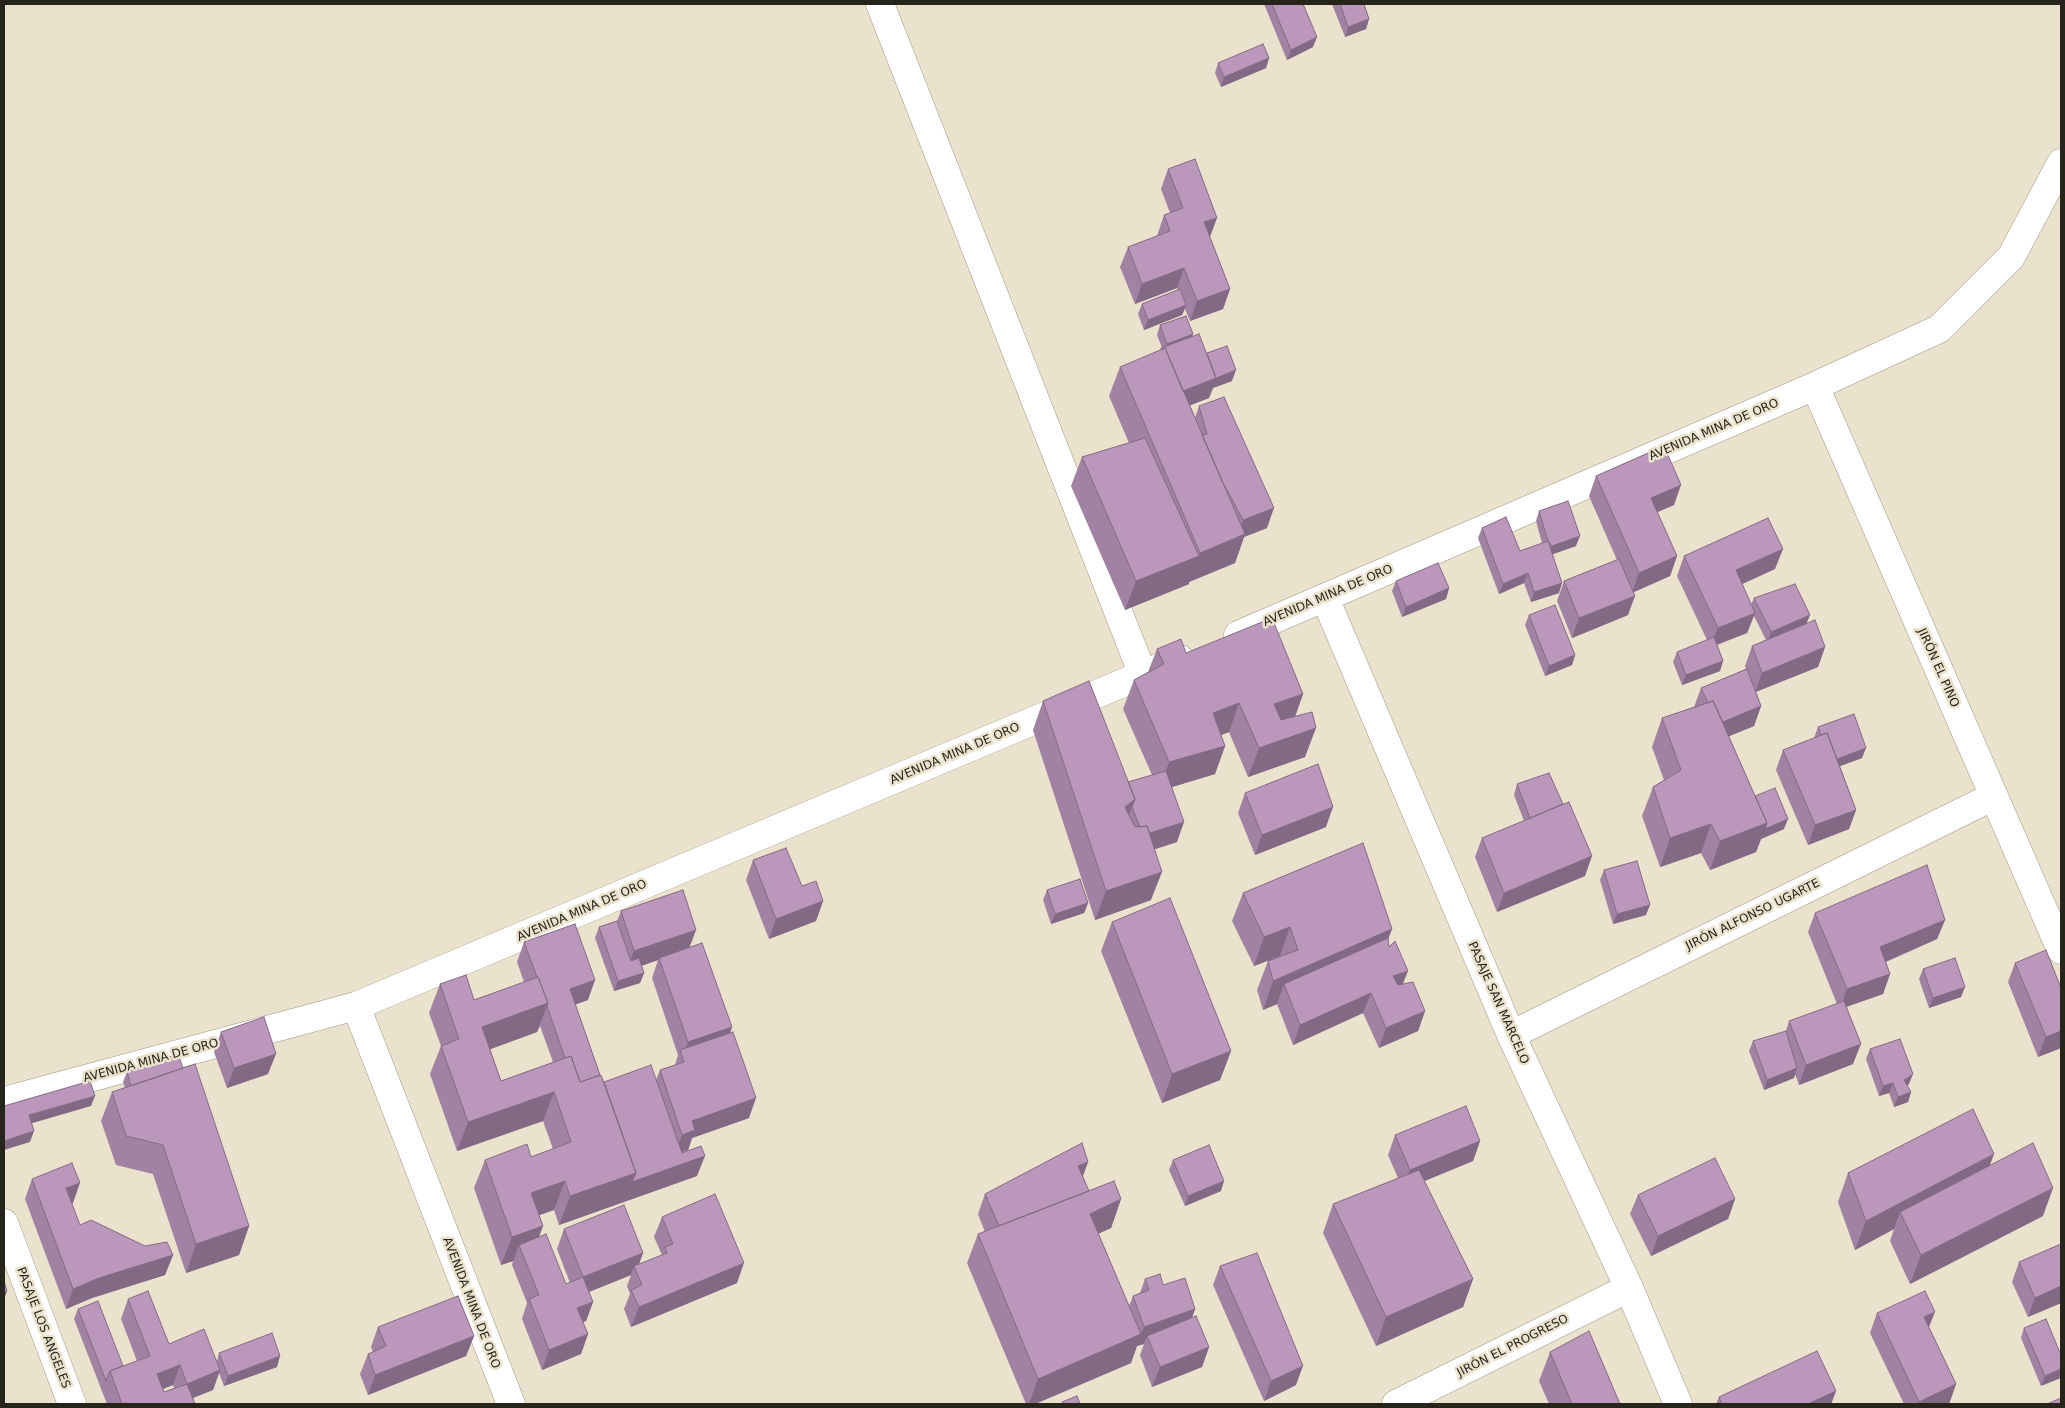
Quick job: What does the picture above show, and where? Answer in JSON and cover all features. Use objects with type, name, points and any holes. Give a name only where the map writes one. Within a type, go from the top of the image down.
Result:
[{"type":"street","points":[[880,4],[1143,675]]},
{"type":"street","name":"AVENIDA MINA DE ORO","points":[[4,1101],[356,1006],[1325,598],[1815,386],[1939,330],[2011,257],[2061,163]]},
{"type":"street","name":"JIRÓN EL PINO","points":[[1815,386],[2061,950]]},
{"type":"street","name":"PASAJE SAN MARCELO","points":[[1325,598],[1511,1034],[1629,1288],[1678,1404]]},
{"type":"street","name":"JIRÓN ALFONSO UGARTE","points":[[1511,1034],[1994,796]]},
{"type":"street","name":"AVENIDA MINA DE ORO","points":[[356,1006],[511,1404]]},
{"type":"street","name":"PASAJE LOS ANGELES","points":[[4,1223],[72,1404]]},
{"type":"street","name":"JIRÓN EL PROGRESO","points":[[1396,1404],[1629,1288]]},
{"type":"building","points":[[1272,4],[1303,4],[1317,37],[1291,50]]},
{"type":"building","points":[[1340,4],[1364,4],[1369,19],[1348,27]]},
{"type":"building","points":[[1263,44],[1269,58],[1224,77],[1218,63]]},
{"type":"building","points":[[1195,159],[1217,218],[1204,222],[1230,289],[1197,301],[1184,268],[1142,284],[1128,247],[1170,231],[1164,215],[1183,208],[1168,169]]},
{"type":"building","points":[[1180,289],[1186,305],[1148,320],[1142,304]]},
{"type":"building","points":[[1186,316],[1193,334],[1167,344],[1160,325]]},
{"type":"building","points":[[1199,334],[1216,378],[1183,391],[1165,348],[1161,350],[1161,348]]},
{"type":"building","points":[[1227,346],[1236,370],[1216,378],[1207,353]]},
{"type":"building","points":[[1165,348],[1245,534],[1200,553],[1120,367]]},
{"type":"building","points":[[1224,397],[1274,508],[1243,520],[1222,481],[1202,435],[1207,434],[1199,406]]},
{"type":"building","points":[[1145,438],[1199,556],[1136,581],[1082,457]]},
{"type":"building","points":[[1664,446],[1681,485],[1651,498],[1677,556],[1639,573],[1596,476]]},
{"type":"building","points":[[1568,501],[1580,536],[1552,546],[1548,541],[1539,511]]},
{"type":"building","points":[[1506,517],[1520,551],[1548,541],[1562,583],[1534,592],[1528,573],[1503,584],[1482,528]]},
{"type":"building","points":[[1768,518],[1783,549],[1736,570],[1755,613],[1718,628],[1684,556]]},
{"type":"building","points":[[1619,559],[1635,596],[1579,618],[1564,581]]},
{"type":"building","points":[[1438,563],[1449,588],[1406,607],[1396,581]]},
{"type":"building","points":[[1795,584],[1810,615],[1771,632],[1754,598]]},
{"type":"building","points":[[1555,605],[1575,655],[1549,666],[1529,615]]},
{"type":"building","points":[[1272,618],[1303,694],[1274,704],[1281,720],[1312,712],[1316,728],[1259,748],[1239,703],[1213,713],[1225,746],[1169,762],[1134,680],[1164,664],[1157,649],[1181,639],[1186,653]]},
{"type":"building","points":[[1815,620],[1825,647],[1762,673],[1752,646]]},
{"type":"building","points":[[1714,637],[1723,661],[1686,675],[1677,652]]},
{"type":"building","points":[[1747,669],[1761,706],[1723,722],[1713,701],[1708,703],[1701,688]]},
{"type":"building","points":[[1089,681],[1135,799],[1125,807],[1135,827],[1147,826],[1162,872],[1106,891],[1043,701]]},
{"type":"building","points":[[1713,701],[1767,823],[1720,841],[1711,824],[1670,838],[1653,787],[1681,770],[1662,718]]},
{"type":"building","points":[[1854,714],[1866,748],[1837,759],[1827,733],[1821,735],[1818,727]]},
{"type":"building","points":[[1827,733],[1856,810],[1815,825],[1783,750]]},
{"type":"building","points":[[1318,764],[1333,807],[1262,835],[1245,793]]},
{"type":"building","points":[[1166,771],[1184,822],[1150,833],[1147,826],[1140,827],[1132,807],[1135,799],[1128,782]]},
{"type":"building","points":[[1549,773],[1563,804],[1530,818],[1517,784]]},
{"type":"building","points":[[1775,788],[1788,819],[1765,829],[1767,823],[1755,796]]},
{"type":"building","points":[[1569,802],[1592,856],[1504,893],[1482,838]]},
{"type":"building","points":[[1363,843],[1392,929],[1273,981],[1268,961],[1298,950],[1290,927],[1264,937],[1243,893]]},
{"type":"building","points":[[786,848],[802,886],[816,881],[823,901],[776,919],[753,860]]},
{"type":"building","points":[[1637,861],[1650,905],[1617,914],[1604,870]]},
{"type":"building","points":[[1927,865],[1945,920],[1880,947],[1890,974],[1847,989],[1815,913]]},
{"type":"building","points":[[1080,879],[1088,903],[1055,914],[1047,890]]},
{"type":"building","points":[[683,890],[696,930],[634,951],[621,911]]},
{"type":"building","points":[[1170,898],[1231,1051],[1172,1074],[1112,922]]},
{"type":"building","points":[[617,921],[631,961],[639,958],[644,973],[618,981],[599,927]]},
{"type":"building","points":[[575,924],[595,980],[570,989],[600,1075],[580,1082],[571,1056],[565,1058],[547,1006],[548,1003],[524,942]]},
{"type":"building","points":[[1388,938],[1389,947],[1395,941],[1408,971],[1393,976],[1398,985],[1413,982],[1425,1011],[1386,1028],[1371,993],[1300,1025],[1284,984]]},
{"type":"building","points":[[702,943],[732,1027],[688,1042],[659,958]]},
{"type":"building","points":[[2046,950],[2061,988],[2061,1031],[2046,1037],[2015,963]]},
{"type":"building","points":[[1955,958],[1965,987],[1933,998],[1923,969]]},
{"type":"building","points":[[466,975],[474,1000],[538,977],[548,1003],[482,1027],[501,1081],[571,1056],[580,1082],[601,1075],[636,1173],[570,1196],[565,1181],[531,1193],[543,1226],[512,1237],[485,1160],[527,1144],[531,1157],[571,1142],[554,1092],[468,1122],[441,1046],[459,1039],[440,984]]},
{"type":"building","points":[[1844,1001],[1861,1044],[1806,1065],[1789,1021]]},
{"type":"building","points":[[264,1017],[276,1054],[234,1068],[221,1032]]},
{"type":"building","points":[[1786,1031],[1797,1068],[1767,1080],[1753,1041]]},
{"type":"building","points":[[733,1032],[756,1098],[692,1121],[695,1130],[682,1135],[660,1070],[684,1062],[680,1050]]},
{"type":"building","points":[[1900,1039],[1913,1074],[1904,1080],[1911,1092],[1898,1097],[1893,1083],[1883,1086],[1870,1049]]},
{"type":"building","points":[[178,1054],[183,1068],[131,1086],[127,1072]]},
{"type":"building","points":[[195,1064],[249,1226],[196,1244],[163,1145],[126,1136],[112,1092]]},
{"type":"building","points":[[651,1065],[682,1153],[701,1146],[705,1156],[632,1182],[636,1173],[604,1082]]},
{"type":"building","points":[[90,1081],[95,1096],[29,1115],[34,1131],[4,1141],[4,1106]]},
{"type":"building","points":[[1466,1106],[1480,1141],[1410,1170],[1395,1135]]},
{"type":"building","points":[[1973,1109],[1994,1154],[1866,1221],[1848,1173]]},
{"type":"building","points":[[1082,1143],[1088,1162],[1078,1166],[1089,1191],[999,1226],[985,1194]]},
{"type":"building","points":[[2033,1143],[2053,1188],[1921,1255],[1900,1212]]},
{"type":"building","points":[[1209,1145],[1224,1181],[1188,1196],[1173,1160]]},
{"type":"building","points":[[1715,1158],[1735,1199],[1658,1236],[1638,1195]]},
{"type":"building","points":[[72,1163],[80,1183],[66,1188],[80,1225],[91,1220],[145,1246],[167,1242],[173,1255],[99,1278],[73,1289],[32,1179]]},
{"type":"building","points":[[1419,1170],[1473,1279],[1386,1317],[1333,1204]]},
{"type":"building","points":[[1114,1181],[1121,1199],[1090,1214],[1141,1334],[1038,1379],[978,1234]]},
{"type":"building","points":[[715,1194],[744,1263],[639,1307],[631,1290],[642,1285],[634,1266],[667,1253],[665,1247],[673,1244],[662,1217]]},
{"type":"building","points":[[624,1205],[643,1253],[583,1277],[564,1229]]},
{"type":"building","points":[[546,1234],[566,1284],[583,1277],[593,1302],[577,1308],[588,1334],[549,1350],[529,1299],[539,1295],[519,1245]]},
{"type":"building","points":[[2061,1244],[2061,1286],[2035,1298],[2019,1262]]},
{"type":"building","points":[[1257,1253],[1303,1366],[1271,1381],[1220,1266]]},
{"type":"building","points":[[1160,1274],[1163,1285],[1185,1278],[1195,1309],[1144,1327],[1133,1296],[1149,1290],[1145,1279]]},
{"type":"building","points":[[4,1281],[7,1291],[4,1292]]},
{"type":"building","points":[[148,1291],[169,1344],[204,1329],[220,1370],[187,1384],[195,1404],[122,1404],[110,1371],[150,1356],[128,1299]],"holes":[[[180,1365],[187,1384],[164,1392],[157,1374]]]},
{"type":"building","points":[[1925,1291],[1935,1312],[1924,1317],[1956,1384],[1919,1402],[1877,1313]]},
{"type":"building","points":[[458,1296],[474,1336],[375,1375],[368,1354],[386,1346],[378,1327]]},
{"type":"building","points":[[98,1301],[123,1366],[110,1371],[106,1381],[78,1309]]},
{"type":"building","points":[[1196,1316],[1209,1347],[1160,1367],[1147,1336]]},
{"type":"building","points":[[2046,1319],[2061,1355],[2061,1369],[2045,1376],[2024,1328]]},
{"type":"building","points":[[1589,1331],[1620,1404],[1572,1404],[1550,1352]]},
{"type":"building","points":[[272,1333],[280,1356],[228,1376],[219,1353]]},
{"type":"building","points":[[1817,1351],[1836,1391],[1808,1404],[1722,1404],[1719,1397]]},
{"type":"building","points":[[1077,1396],[1080,1404],[1063,1404],[1062,1402]]},
{"type":"building","points":[[2061,1398],[2061,1404],[2047,1404]]}]
